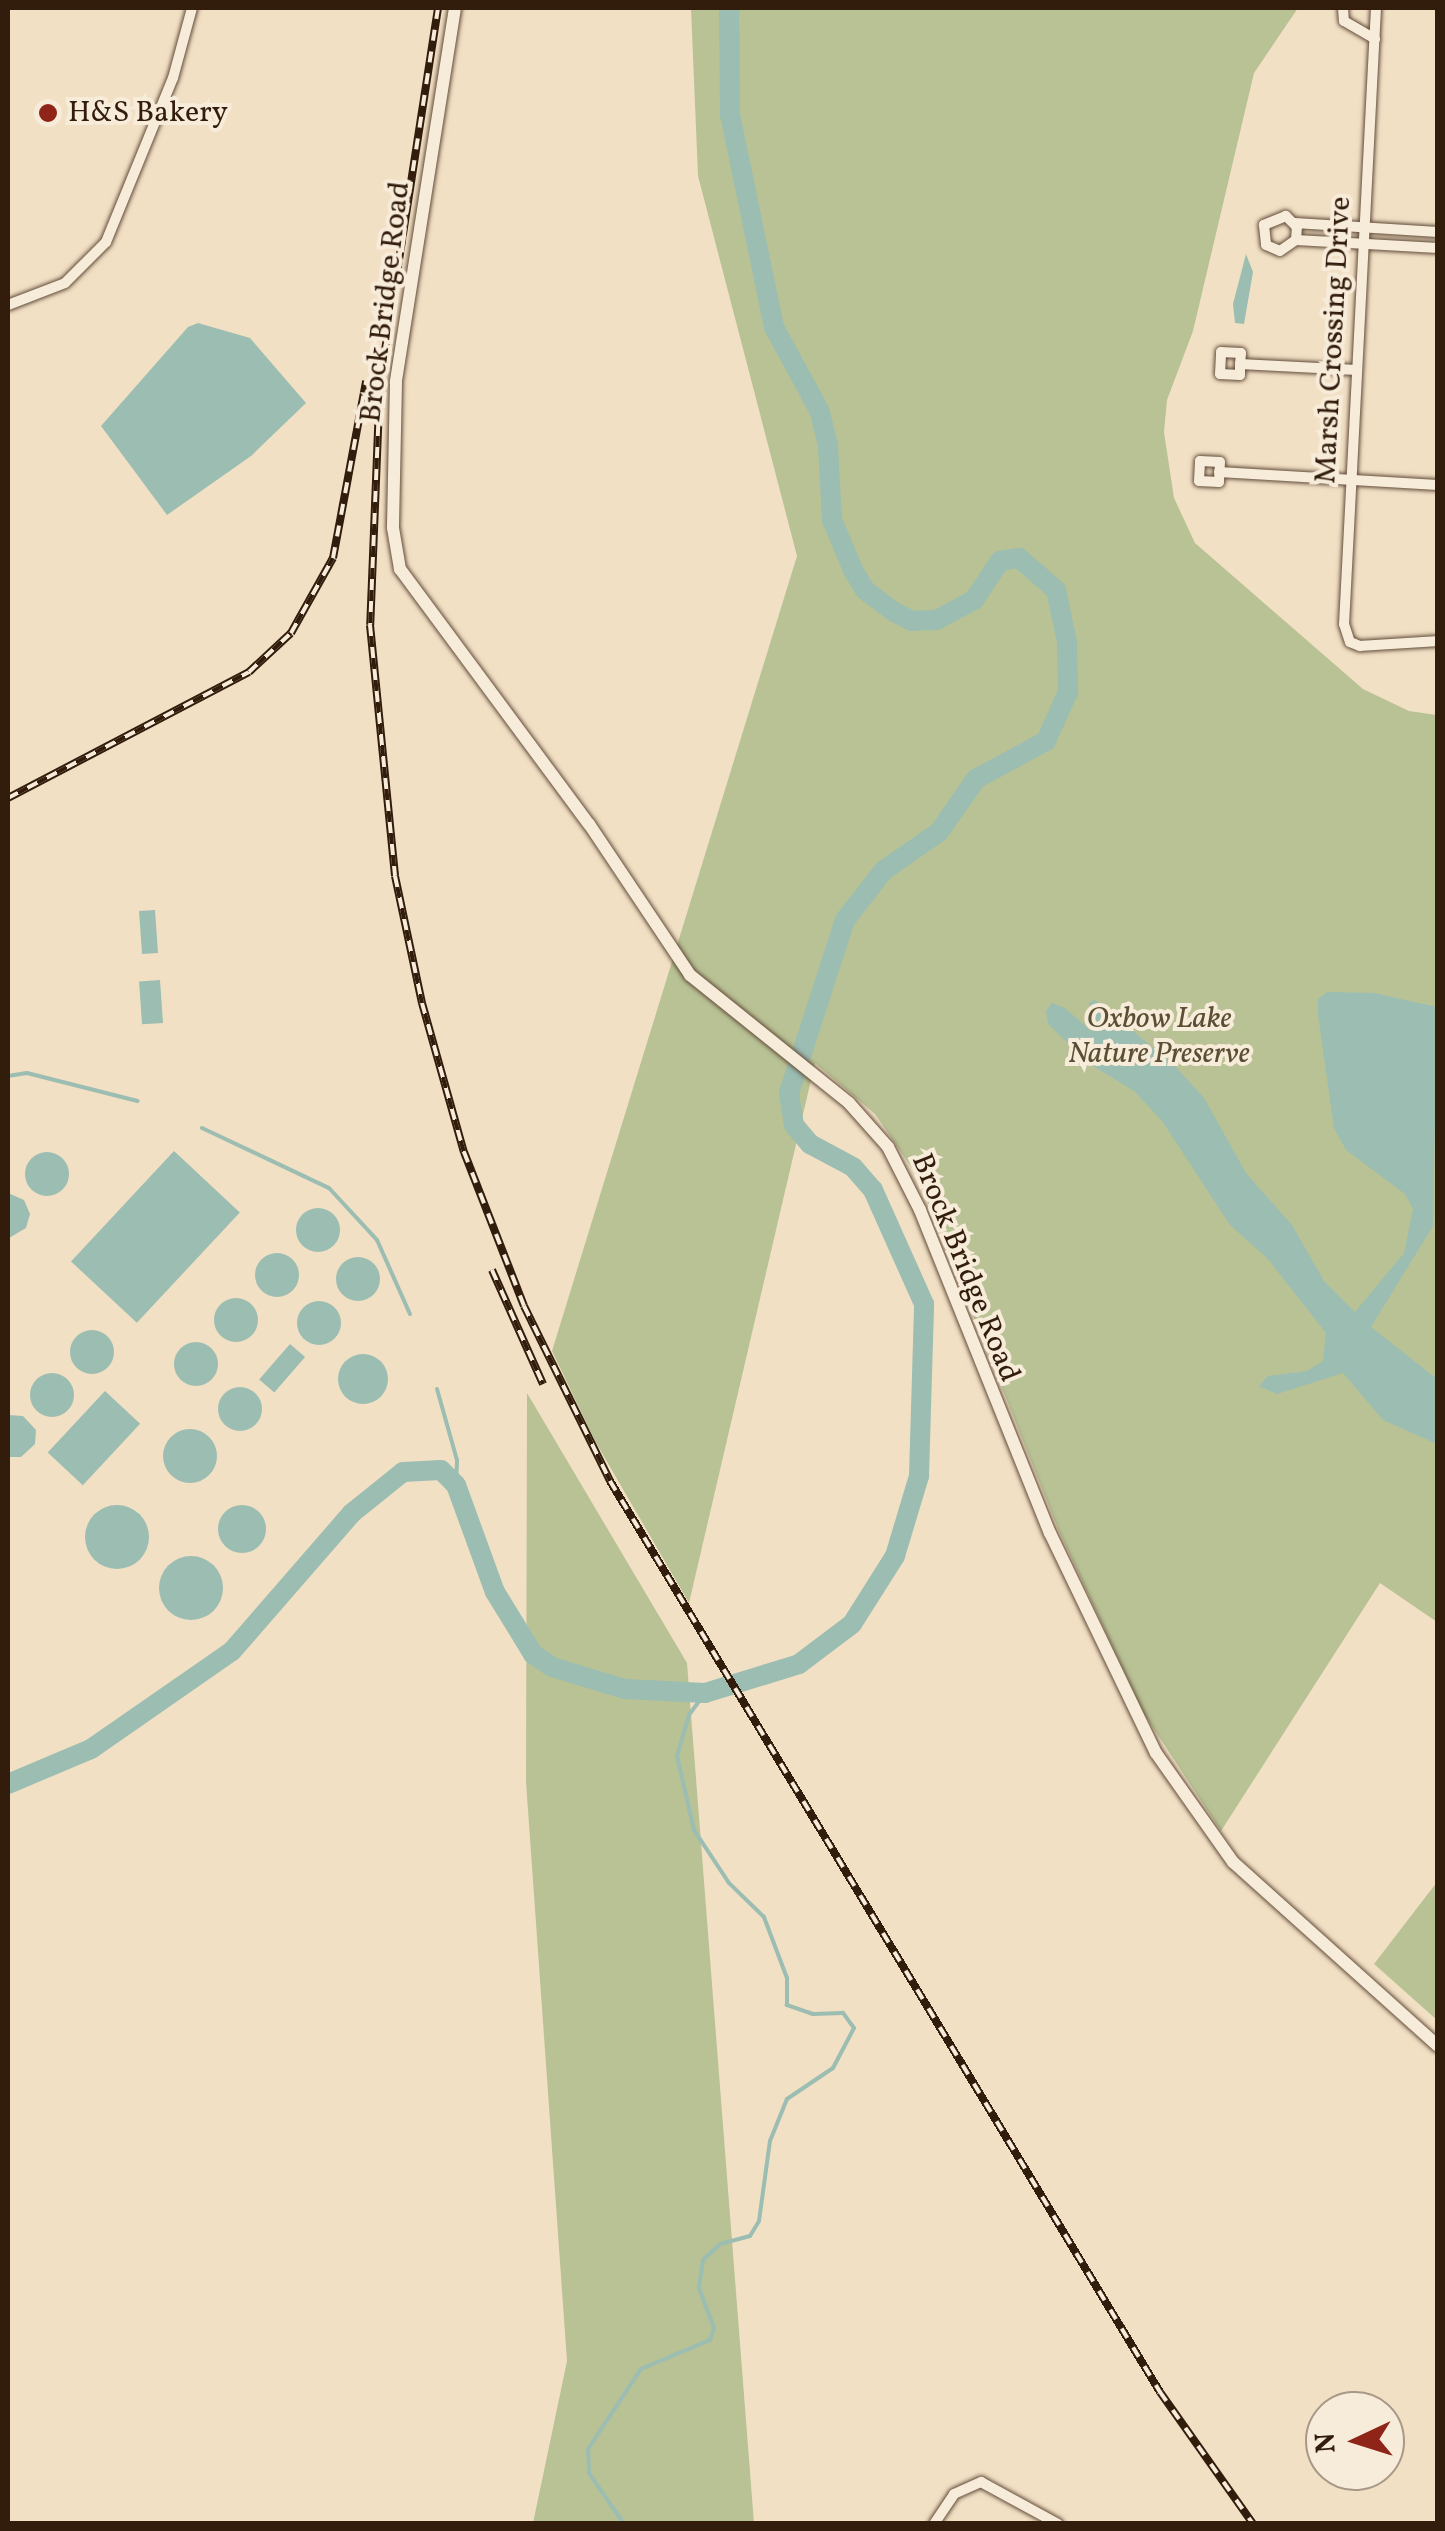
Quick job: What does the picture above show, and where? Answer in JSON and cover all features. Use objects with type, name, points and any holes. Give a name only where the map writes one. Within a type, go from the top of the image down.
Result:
[{"type":"street","points":[[8,305],[65,284],[106,242],[167,93],[192,8]]},
{"type":"street","name":"Brock Bridge Road","points":[[455,8],[397,369],[392,486],[400,568],[589,824],[690,975],[867,1122],[902,1172],[1058,1551],[1135,1717],[1187,1804],[1259,1889],[1438,2046]]},
{"type":"street","points":[[1343,8],[1344,22],[1375,40]]},
{"type":"street","name":"Marsh Crossing Drive","points":[[1376,8],[1344,624],[1350,642],[1438,641]]},
{"type":"street","points":[[1438,232],[1295,223],[1276,216],[1262,235],[1275,250],[1296,240],[1438,248]]},
{"type":"street","points":[[1295,223],[1296,240]]},
{"type":"street","points":[[1240,364],[1357,370]]},
{"type":"street","points":[[1219,472],[1438,484]]},
{"type":"street","points":[[934,2524],[954,2494],[972,2482],[1002,2488],[1058,2524]]},
{"type":"green space","name":"Oxbow Lake Nature Preserve","points":[[691,8],[1298,8],[1254,73],[1193,331],[1167,400],[1164,432],[1174,498],[1195,543],[1363,689],[1409,711],[1437,715],[1437,1622],[1380,1583],[1221,1831],[1144,1714],[1059,1531],[918,1177],[875,1114],[815,1063],[689,1603],[595,1441],[552,1351],[797,556],[698,176]]},
{"type":"green space","points":[[527,1393],[687,1663],[754,2523],[533,2523],[567,2361],[526,1782]]},
{"type":"green space","points":[[1437,1882],[1437,2020],[1374,1964]]},
{"type":"water","points":[[1246,254],[1253,272],[1244,324],[1235,323],[1233,304]]},
{"type":"water","points":[[198,323],[250,338],[306,403],[251,456],[167,515],[101,426],[188,327]]},
{"type":"water","points":[[155,910],[158,953],[142,954],[139,911]]},
{"type":"water","points":[[160,980],[163,1023],[142,1024],[139,981]]},
{"type":"water","points":[[1327,992],[1374,993],[1437,1007],[1433,1226],[1371,1327],[1437,1379],[1437,1444],[1383,1420],[1343,1373],[1277,1394],[1259,1386],[1268,1376],[1307,1371],[1323,1361],[1326,1333],[1267,1258],[1230,1225],[1162,1121],[1134,1091],[1088,1063],[1048,1024],[1046,1011],[1052,1003],[1065,1008],[1091,1031],[1089,1003],[1095,1000],[1173,1064],[1204,1098],[1246,1173],[1292,1225],[1324,1281],[1355,1312],[1404,1253],[1413,1209],[1405,1194],[1346,1150],[1334,1128],[1318,1015],[1318,999]]},
{"type":"water","points":[[174,1151],[240,1212],[137,1323],[71,1261]]},
{"type":"water","points":[[47,1152],[63,1158],[69,1174],[63,1190],[47,1196],[31,1190],[25,1174],[31,1158]]},
{"type":"water","points":[[8,1193],[24,1200],[30,1214],[26,1228],[9,1238]]},
{"type":"water","points":[[318,1208],[334,1214],[340,1230],[334,1246],[318,1252],[302,1246],[296,1230],[302,1214]]},
{"type":"water","points":[[277,1253],[293,1259],[299,1275],[293,1291],[277,1297],[261,1291],[255,1275],[261,1259]]},
{"type":"water","points":[[358,1257],[374,1263],[380,1279],[374,1295],[358,1301],[342,1295],[336,1279],[342,1263]]},
{"type":"water","points":[[236,1298],[252,1304],[258,1320],[252,1336],[236,1342],[220,1336],[214,1320],[220,1304]]},
{"type":"water","points":[[319,1301],[335,1307],[341,1323],[335,1339],[319,1345],[303,1339],[297,1323],[303,1307]]},
{"type":"water","points":[[92,1330],[108,1336],[114,1352],[108,1368],[92,1374],[76,1368],[70,1352],[76,1336]]},
{"type":"water","points":[[196,1342],[212,1348],[218,1364],[212,1380],[196,1386],[180,1380],[174,1364],[180,1348]]},
{"type":"water","points":[[290,1344],[305,1357],[274,1393],[259,1379]]},
{"type":"water","points":[[363,1354],[381,1361],[388,1379],[381,1397],[363,1404],[345,1397],[338,1379],[345,1361]]},
{"type":"water","points":[[52,1373],[68,1379],[74,1395],[68,1411],[52,1417],[36,1411],[30,1395],[36,1379]]},
{"type":"water","points":[[240,1387],[256,1393],[262,1409],[256,1425],[240,1431],[224,1425],[218,1409],[224,1393]]},
{"type":"water","points":[[105,1391],[140,1424],[83,1485],[48,1452]]},
{"type":"water","points":[[8,1415],[23,1416],[36,1430],[35,1444],[21,1457],[8,1457]]},
{"type":"water","points":[[190,1429],[209,1437],[217,1456],[209,1475],[190,1483],[171,1475],[163,1456],[171,1437]]},
{"type":"water","points":[[117,1505],[140,1514],[149,1537],[140,1560],[117,1569],[94,1560],[85,1537],[94,1514]]},
{"type":"water","points":[[242,1505],[259,1512],[266,1529],[259,1546],[242,1553],[225,1546],[218,1529],[225,1512]]},
{"type":"water","points":[[191,1556],[214,1565],[223,1588],[214,1611],[191,1620],[168,1611],[159,1588],[168,1565]]},
{"type":"waterway","points":[[8,1784],[91,1749],[232,1651],[352,1513],[403,1472],[441,1470],[456,1485],[495,1592],[533,1654],[552,1667],[625,1689],[705,1693],[799,1664],[852,1624],[895,1556],[919,1476],[924,1304],[873,1190],[853,1167],[810,1144],[794,1125],[789,1093],[845,920],[883,871],[939,832],[976,779],[1046,741],[1068,692],[1067,642],[1056,590],[1019,558],[1000,561],[974,600],[936,620],[912,621],[894,612],[865,590],[854,572],[832,520],[828,445],[819,410],[774,327],[730,115],[729,8]]},
{"type":"waterway","points":[[8,1076],[27,1073],[138,1101]]},
{"type":"waterway","points":[[202,1128],[329,1188],[377,1240],[410,1314]]},
{"type":"waterway","points":[[437,1389],[457,1460],[456,1485]]},
{"type":"waterway","points":[[624,2524],[589,2473],[588,2449],[641,2369],[710,2340],[714,2328],[699,2288],[703,2260],[720,2244],[750,2236],[759,2221],[770,2141],[787,2099],[833,2068],[854,2028],[843,2013],[813,2014],[787,2005],[787,1978],[764,1917],[729,1883],[694,1830],[677,1756],[689,1715],[705,1693]]},
{"type":"railway","points":[[438,8],[380,381],[370,625],[395,876],[422,1003],[464,1152],[524,1306],[610,1481],[1160,2392],[1253,2524]]},
{"type":"railway","points":[[8,798],[249,672],[291,633],[333,558],[366,381]]},
{"type":"railway","points":[[492,1270],[543,1384]]},
{"type":"place","name":"H&S Bakery","points":[[48,113]]}]
